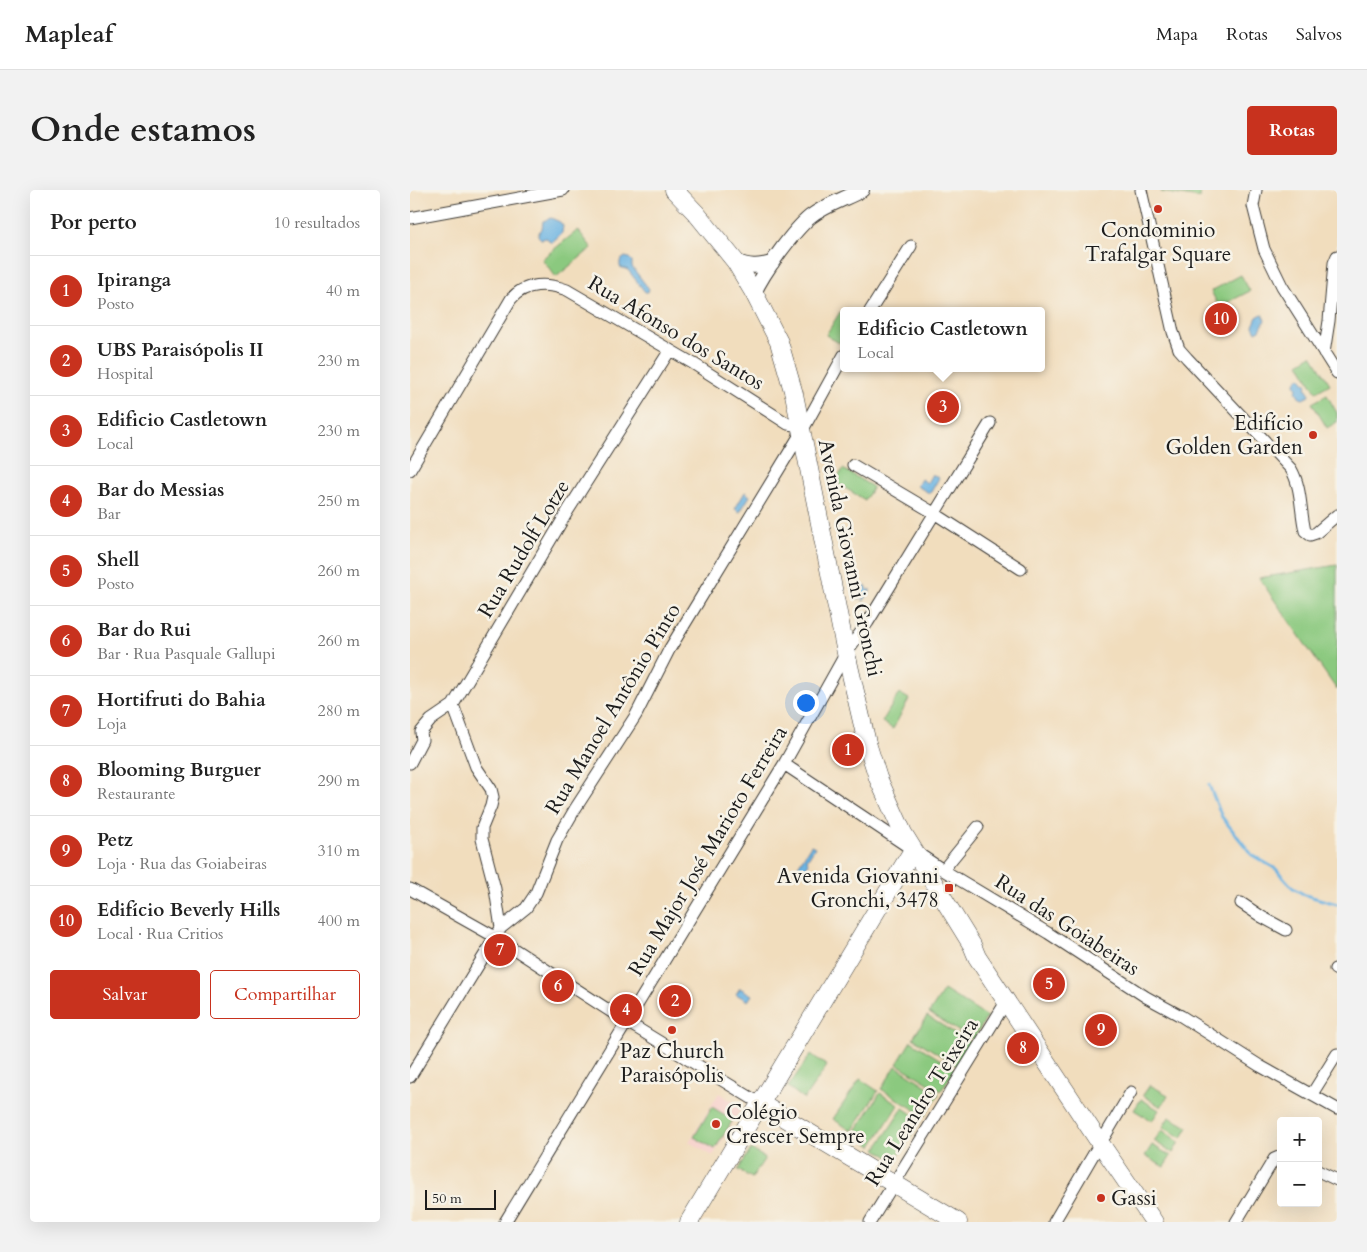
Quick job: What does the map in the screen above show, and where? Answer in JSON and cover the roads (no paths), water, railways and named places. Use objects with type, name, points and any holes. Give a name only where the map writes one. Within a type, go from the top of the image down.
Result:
[{"type":"main road","name":"Avenida Giovanni Gronchi","points":[[674,190],[696,213],[735,261],[779,342],[794,394],[846,653],[867,743],[878,778],[902,833],[1006,1002],[1102,1140],[1164,1222]]},
{"type":"main road","points":[[689,1222],[913,850]]},
{"type":"main road","name":"Avenida Giovanni Gronchi","points":[[972,945],[982,952],[1013,995],[1154,1222]]},
{"type":"main road","points":[[1006,1002],[1008,999],[1011,1000],[1041,1038]]},
{"type":"main road","points":[[761,1104],[958,1222]]},
{"type":"street","points":[[410,218],[564,190]]},
{"type":"street","points":[[754,293],[760,280],[772,263],[810,218],[825,208],[862,190]]},
{"type":"street","points":[[1141,190],[1175,341],[1187,358],[1291,469],[1299,488],[1305,531],[1310,534],[1316,533],[1337,515]]},
{"type":"street","points":[[1256,190],[1253,206],[1264,249],[1282,286],[1337,373]]},
{"type":"street","points":[[873,307],[911,246]]},
{"type":"street","points":[[1324,353],[1334,263],[1337,256]]},
{"type":"street","points":[[735,261],[743,265],[756,267],[772,263]]},
{"type":"street","name":"Rua Afonso dos Santos","points":[[410,470],[510,299],[517,292],[528,287],[551,285],[567,290],[670,350],[788,424],[801,429]]},
{"type":"street","name":"Rua Rudolf Lotze","points":[[410,763],[422,740],[421,732],[431,720],[453,705],[569,509],[670,350]]},
{"type":"street","name":"Rua Manoel Antônio Pinto","points":[[410,1077],[499,933],[526,908],[536,893],[561,833],[636,715],[669,650],[840,363]]},
{"type":"street","name":"Rua Major José Marioto Ferreira","points":[[505,1222],[784,764],[846,653],[868,622],[990,423]]},
{"type":"street","points":[[853,465],[934,513],[1021,569]]},
{"type":"street","points":[[453,705],[476,767],[491,788],[493,796],[482,828],[482,839],[495,889],[499,933]]},
{"type":"street","name":"Rua das Goiabeiras","points":[[784,764],[913,850],[1048,933],[1146,998],[1181,1016],[1260,1066],[1337,1109]]},
{"type":"street","points":[[944,870],[978,827]]},
{"type":"street","points":[[410,889],[499,933],[627,1022],[761,1104]]},
{"type":"street","points":[[1241,903],[1262,918],[1286,930]]},
{"type":"street","name":"Rua Leandro Teixeira","points":[[870,1222],[1006,1002]]},
{"type":"street","points":[[1312,1094],[1337,1054]]},
{"type":"street","points":[[1054,1222],[1131,1092]]},
{"type":"street","points":[[1236,1222],[1274,1159],[1277,1158]]},
{"type":"street","points":[[1322,1173],[1337,1180]]},
{"type":"water","points":[[551,218],[560,222],[563,226],[562,233],[551,243],[547,238],[541,239],[538,236],[542,229],[543,221]]},
{"type":"water","points":[[625,257],[632,261],[632,267],[649,289],[648,292],[645,292],[628,270],[620,267],[620,261]]},
{"type":"water","points":[[1262,314],[1265,320],[1260,330],[1256,332],[1253,326],[1257,317]]},
{"type":"water","points":[[1300,377],[1307,385],[1306,388],[1310,394],[1303,399],[1300,398],[1296,391],[1295,384],[1296,380]]},
{"type":"water","points":[[932,474],[939,478],[929,493],[917,486],[921,479],[927,483]]},
{"type":"water","points":[[745,492],[750,496],[740,512],[735,509]]},
{"type":"water","points":[[859,584],[867,587],[868,591],[870,589],[863,602],[864,597],[857,598],[855,587]]},
{"type":"water","points":[[811,845],[815,847],[807,860],[809,864],[804,869],[798,866]]},
{"type":"water","points":[[740,988],[752,995],[748,1001],[736,994]]},
{"type":"waterway","points":[[1209,785],[1222,817],[1252,855],[1276,869],[1293,888],[1305,895],[1337,904]]},
{"type":"place","name":"Condominio Trafalgar Square","points":[[1158,209]]},
{"type":"place","name":"Edifício Beverly Hills","points":[[1221,319]]},
{"type":"place","name":"Edificio Castletown","points":[[943,407]]},
{"type":"place","name":"Edifício Golden Garden","points":[[1313,435]]},
{"type":"place","name":"Ipiranga","points":[[848,750]]},
{"type":"place","name":"Avenida Giovanni Gronchi, 3478","points":[[949,888]]},
{"type":"place","name":"Hortifruti do Bahia","points":[[500,950]]},
{"type":"place","name":"Shell","points":[[1049,984]]},
{"type":"place","name":"Bar do Rui","points":[[558,986]]},
{"type":"place","name":"UBS Paraisópolis II","points":[[675,1001]]},
{"type":"place","name":"Bar do Messias","points":[[626,1010]]},
{"type":"place","name":"Paz Church Paraisópolis","points":[[672,1030]]},
{"type":"place","name":"Petz","points":[[1101,1030]]},
{"type":"place","name":"Blooming Burguer","points":[[1023,1048]]},
{"type":"place","name":"Colégio Crescer Sempre","points":[[716,1124]]},
{"type":"place","name":"Gassi","points":[[1101,1198]]}]
